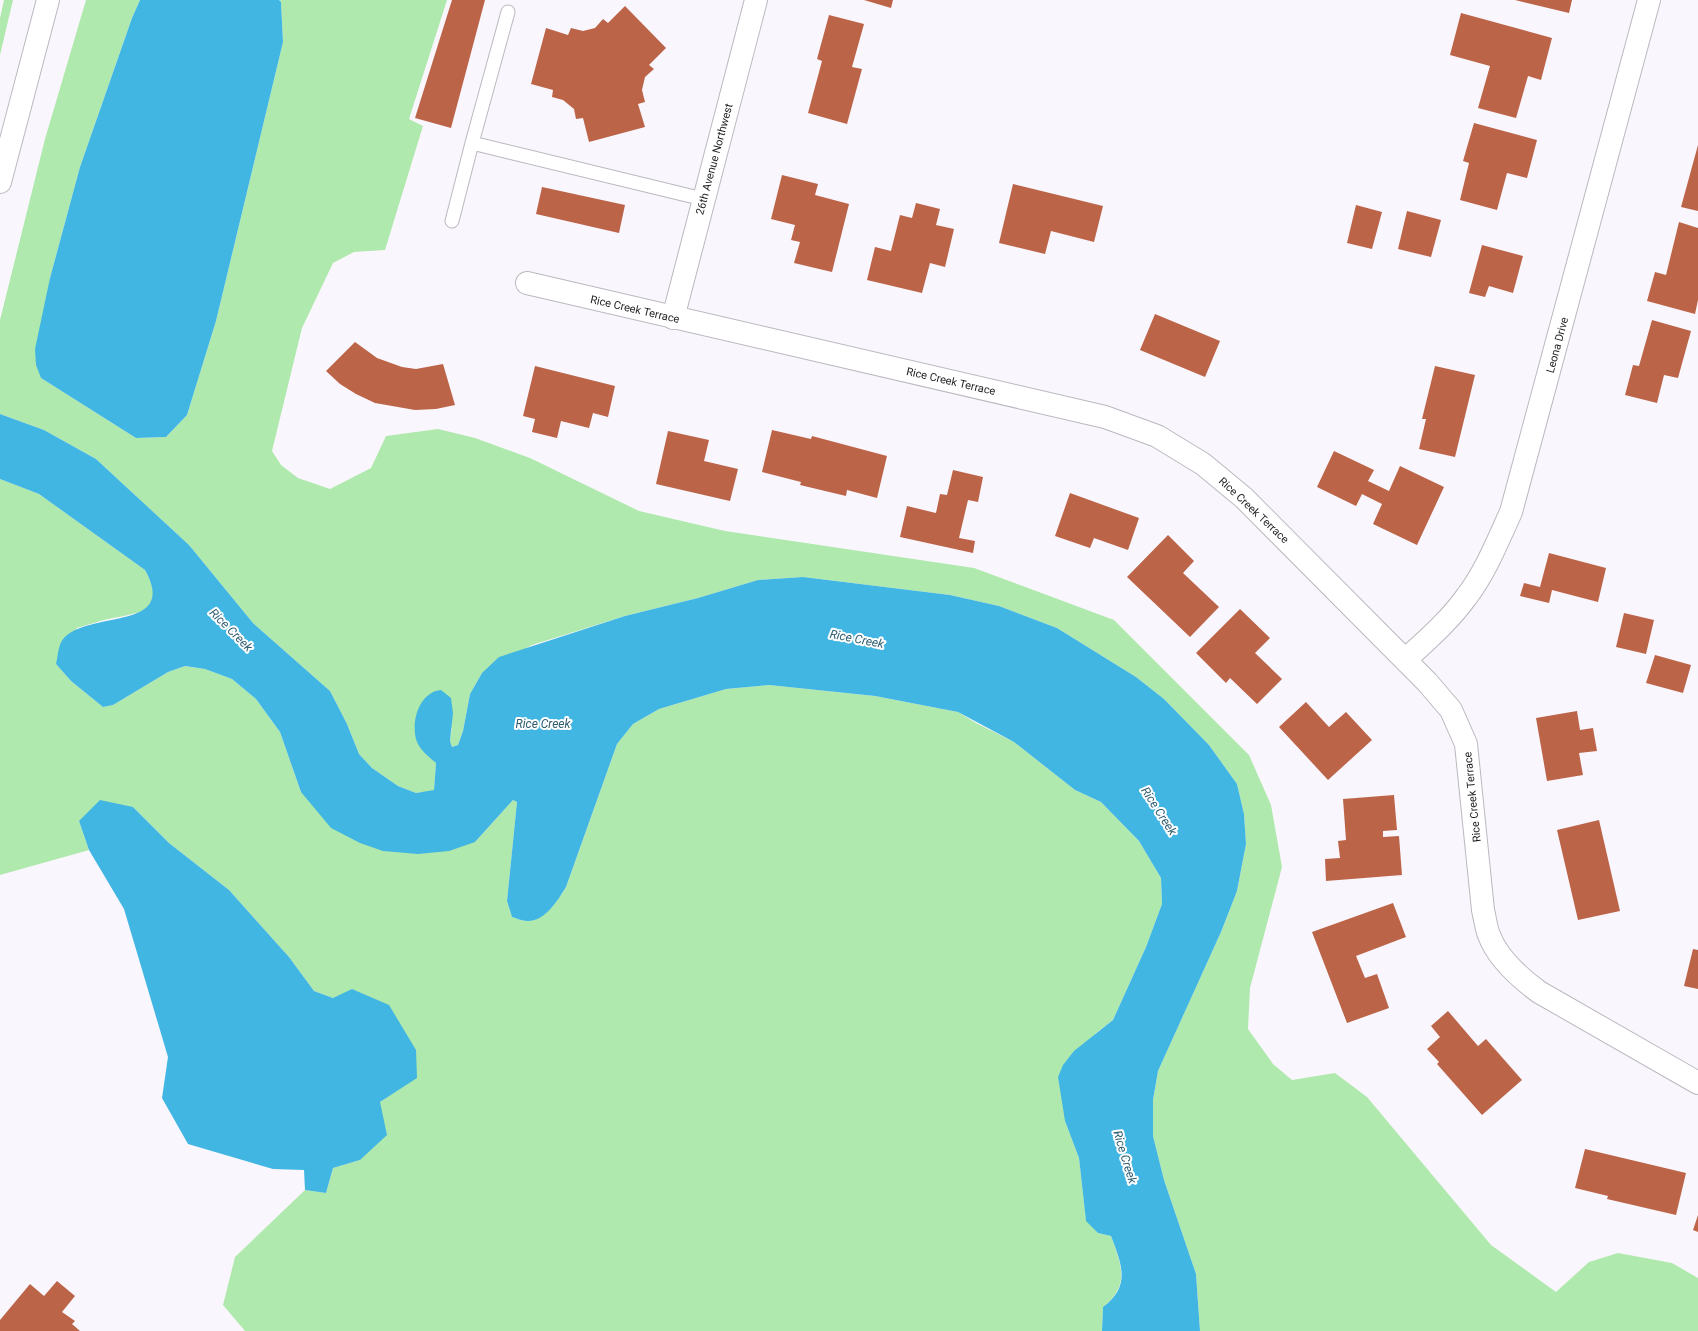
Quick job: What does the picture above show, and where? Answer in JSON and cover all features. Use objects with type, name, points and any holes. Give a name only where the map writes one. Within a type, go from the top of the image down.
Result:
[{"type":"street","points":[[0,182],[48,0]]},
{"type":"street","name":"26th Avenue Northwest","points":[[673,318],[756,0]]},
{"type":"street","name":"Leona Drive","points":[[1404,660],[1443,625],[1468,596],[1491,557],[1511,512],[1649,0]]},
{"type":"street","name":"Rice Creek Terrace","points":[[527,283],[1105,417],[1157,436],[1203,464],[1244,498],[1427,682],[1451,710],[1466,744],[1483,910],[1489,936],[1507,964],[1522,979],[1539,992],[1698,1083]]},
{"type":"lane","points":[[452,221],[508,12]]},
{"type":"lane","points":[[472,143],[703,199]]},
{"type":"green space","points":[[4,0],[13,0],[0,55],[0,18]]},
{"type":"green space","points":[[86,0],[140,0],[132,18],[80,167],[50,278],[41,378],[136,438],[166,437],[187,415],[216,321],[283,42],[281,2],[279,0],[447,0],[409,119],[423,126],[385,250],[354,252],[333,263],[302,328],[272,451],[281,465],[298,478],[330,489],[371,468],[386,436],[438,429],[475,438],[530,458],[639,511],[725,531],[974,568],[1114,620],[1249,755],[1271,805],[1282,867],[1250,988],[1248,1029],[1273,1064],[1292,1080],[1335,1073],[1367,1097],[1491,1245],[1556,1292],[1589,1262],[1618,1253],[1672,1263],[1698,1278],[1698,1331],[1200,1331],[1196,1274],[1164,1180],[1153,1136],[1153,1100],[1158,1071],[1221,932],[1237,891],[1246,844],[1244,814],[1237,784],[1209,745],[1164,699],[1136,677],[1057,628],[999,606],[950,595],[803,577],[758,580],[698,598],[625,616],[532,645],[482,673],[470,694],[463,731],[458,745],[452,747],[450,741],[452,727],[424,752],[436,763],[434,791],[416,793],[398,786],[372,768],[359,754],[347,724],[330,691],[253,623],[189,545],[96,459],[44,430],[0,414],[0,320],[45,139]]},
{"type":"green space","points":[[0,479],[39,494],[145,570],[151,584],[153,595],[151,603],[146,609],[137,613],[104,620],[77,628],[56,664],[71,681],[103,707],[113,705],[168,672],[185,666],[205,669],[232,679],[256,699],[280,732],[301,792],[475,842],[513,800],[517,802],[507,901],[512,917],[521,920],[527,921],[540,918],[550,909],[566,887],[617,744],[633,724],[659,709],[726,689],[769,685],[875,696],[958,712],[1014,742],[1075,790],[1101,802],[1139,841],[1161,878],[1162,904],[1146,947],[1113,1020],[1095,1034],[1065,1121],[1079,1158],[1086,1220],[1098,1233],[1111,1236],[1120,1265],[1120,1283],[1117,1291],[1112,1299],[1103,1307],[1102,1331],[245,1331],[223,1305],[235,1257],[305,1190],[326,1193],[333,1168],[360,1160],[380,1102],[416,1078],[333,998],[314,991],[289,957],[229,890],[169,843],[133,807],[79,821],[89,850],[0,875]]},
{"type":"water","points":[[140,0],[279,0],[281,2],[283,42],[216,321],[187,415],[166,437],[136,438],[41,378],[36,365],[35,349],[50,278],[80,167],[132,18]]},
{"type":"water","name":"Rice Creek","points":[[0,414],[44,430],[96,459],[189,545],[253,623],[330,691],[347,724],[359,754],[372,768],[398,786],[416,793],[434,790],[436,763],[425,754],[417,742],[415,734],[418,710],[427,696],[433,692],[441,690],[451,698],[453,713],[450,741],[452,747],[458,745],[463,731],[470,694],[482,673],[499,657],[625,616],[698,598],[758,580],[803,577],[950,595],[999,606],[1057,628],[1136,677],[1164,699],[1209,745],[1237,784],[1244,814],[1246,844],[1237,891],[1221,932],[1158,1071],[1153,1100],[1153,1136],[1164,1180],[1196,1274],[1200,1331],[1102,1331],[1103,1307],[1118,1291],[1121,1283],[1121,1266],[1111,1236],[1098,1233],[1086,1221],[1079,1158],[1065,1121],[1058,1077],[1063,1065],[1074,1051],[1113,1020],[1146,947],[1162,904],[1161,878],[1139,841],[1101,802],[1075,790],[1014,742],[958,712],[875,696],[769,685],[726,689],[659,709],[633,724],[617,744],[563,892],[555,904],[540,918],[527,921],[512,917],[507,901],[517,802],[513,800],[475,842],[449,851],[418,854],[383,851],[360,843],[331,828],[301,792],[280,732],[256,699],[232,679],[205,669],[185,666],[168,672],[113,705],[103,707],[71,681],[56,664],[59,647],[64,638],[76,630],[92,624],[127,616],[141,611],[150,602],[152,589],[145,570],[39,494],[0,479]]},
{"type":"water","points":[[100,800],[133,807],[169,843],[229,890],[289,957],[314,991],[333,998],[352,989],[389,1005],[416,1050],[417,1078],[380,1102],[387,1135],[360,1160],[333,1168],[326,1193],[305,1190],[304,1170],[273,1169],[188,1144],[162,1098],[168,1057],[124,909],[89,850],[79,821]]},
{"type":"building","points":[[452,0],[485,0],[451,128],[415,118]]},
{"type":"building","points":[[864,0],[893,0],[891,8]]},
{"type":"building","points":[[1515,0],[1572,0],[1569,13]]},
{"type":"building","points":[[625,6],[666,48],[649,65],[654,69],[645,77],[642,90],[645,102],[638,104],[645,127],[589,142],[583,118],[576,119],[574,109],[563,100],[552,97],[553,90],[531,84],[546,28],[568,35],[571,28],[583,31],[595,28],[603,19],[608,23]]},
{"type":"building","points":[[1461,13],[1552,38],[1541,80],[1528,76],[1516,118],[1478,108],[1490,66],[1450,55]]},
{"type":"building","points":[[829,15],[864,24],[852,67],[862,69],[847,124],[808,113],[822,61],[817,59]]},
{"type":"building","points":[[1474,123],[1537,140],[1527,178],[1507,173],[1497,210],[1460,200],[1469,163],[1463,161]]},
{"type":"building","points":[[1698,145],[1698,211],[1681,207]]},
{"type":"building","points":[[782,175],[818,184],[815,195],[849,204],[832,272],[794,263],[800,242],[791,240],[795,225],[771,219]]},
{"type":"building","points":[[1013,184],[1103,206],[1094,242],[1051,231],[1045,254],[999,243]]},
{"type":"building","points":[[542,187],[625,205],[619,233],[536,214]]},
{"type":"building","points":[[916,203],[940,209],[936,225],[954,229],[945,267],[930,263],[922,293],[867,280],[875,247],[891,251],[900,215],[912,218]]},
{"type":"building","points":[[1356,205],[1382,212],[1372,249],[1347,243]]},
{"type":"building","points":[[1407,211],[1441,220],[1431,257],[1398,249]]},
{"type":"building","points":[[1679,222],[1698,228],[1698,300],[1695,314],[1647,301],[1655,272],[1666,275]]},
{"type":"building","points":[[1482,245],[1523,256],[1513,293],[1489,286],[1485,297],[1469,293]]},
{"type":"building","points":[[1155,314],[1220,341],[1205,377],[1140,350]]},
{"type":"building","points":[[1652,320],[1691,331],[1678,378],[1664,375],[1657,403],[1625,395],[1633,365],[1639,366]]},
{"type":"building","points":[[355,342],[377,358],[402,367],[416,369],[443,364],[455,405],[436,409],[415,410],[375,403],[340,384],[326,371]]},
{"type":"building","points":[[535,366],[615,386],[608,417],[593,413],[589,428],[561,421],[557,438],[532,432],[535,419],[523,416]]},
{"type":"building","points":[[1435,366],[1475,375],[1455,457],[1419,449],[1426,419],[1422,419]]},
{"type":"building","points":[[772,430],[811,439],[812,436],[887,456],[877,498],[847,490],[846,496],[800,485],[801,482],[762,472]]},
{"type":"building","points":[[668,431],[709,440],[704,461],[738,469],[730,501],[656,484]]},
{"type":"building","points":[[1334,451],[1374,470],[1368,481],[1389,491],[1400,466],[1444,487],[1417,545],[1373,524],[1382,504],[1362,494],[1356,506],[1317,487]]},
{"type":"building","points":[[953,470],[983,477],[978,502],[968,500],[959,538],[975,541],[973,553],[900,537],[907,506],[936,513],[940,494],[947,495]]},
{"type":"building","points":[[1070,493],[1139,518],[1128,550],[1094,538],[1090,548],[1055,536]]},
{"type":"building","points":[[1168,535],[1194,561],[1183,573],[1219,607],[1190,637],[1127,577]]},
{"type":"building","points":[[1549,553],[1606,568],[1598,602],[1552,590],[1549,603],[1520,596],[1524,583],[1540,587]]},
{"type":"building","points":[[1240,609],[1270,638],[1255,653],[1282,679],[1257,704],[1230,678],[1226,683],[1196,653]]},
{"type":"building","points":[[1624,613],[1654,620],[1646,654],[1616,647]]},
{"type":"building","points":[[1655,655],[1691,665],[1683,693],[1646,683]]},
{"type":"building","points":[[1306,702],[1329,727],[1346,712],[1372,740],[1328,780],[1279,727]]},
{"type":"building","points":[[1577,711],[1580,730],[1593,728],[1597,751],[1579,753],[1583,775],[1547,781],[1536,718]]},
{"type":"building","points":[[1394,795],[1397,830],[1383,831],[1383,837],[1399,836],[1402,875],[1326,881],[1325,859],[1340,858],[1338,841],[1346,840],[1343,799]]},
{"type":"building","points":[[1599,820],[1620,911],[1578,920],[1557,830]]},
{"type":"building","points":[[1393,903],[1406,937],[1356,956],[1365,978],[1377,974],[1389,1008],[1347,1023],[1312,932]]},
{"type":"building","points":[[1693,949],[1698,950],[1698,989],[1684,986]]},
{"type":"building","points":[[1448,1011],[1478,1046],[1486,1039],[1522,1080],[1482,1115],[1437,1064],[1439,1062],[1427,1049],[1440,1037],[1431,1026]]},
{"type":"building","points":[[1585,1149],[1686,1173],[1676,1215],[1607,1199],[1608,1196],[1575,1188]]},
{"type":"building","points":[[1698,1215],[1698,1232],[1693,1230]]},
{"type":"building","points":[[57,1281],[75,1296],[62,1312],[75,1321],[72,1324],[80,1331],[0,1331],[0,1320],[30,1284],[44,1296]]}]
